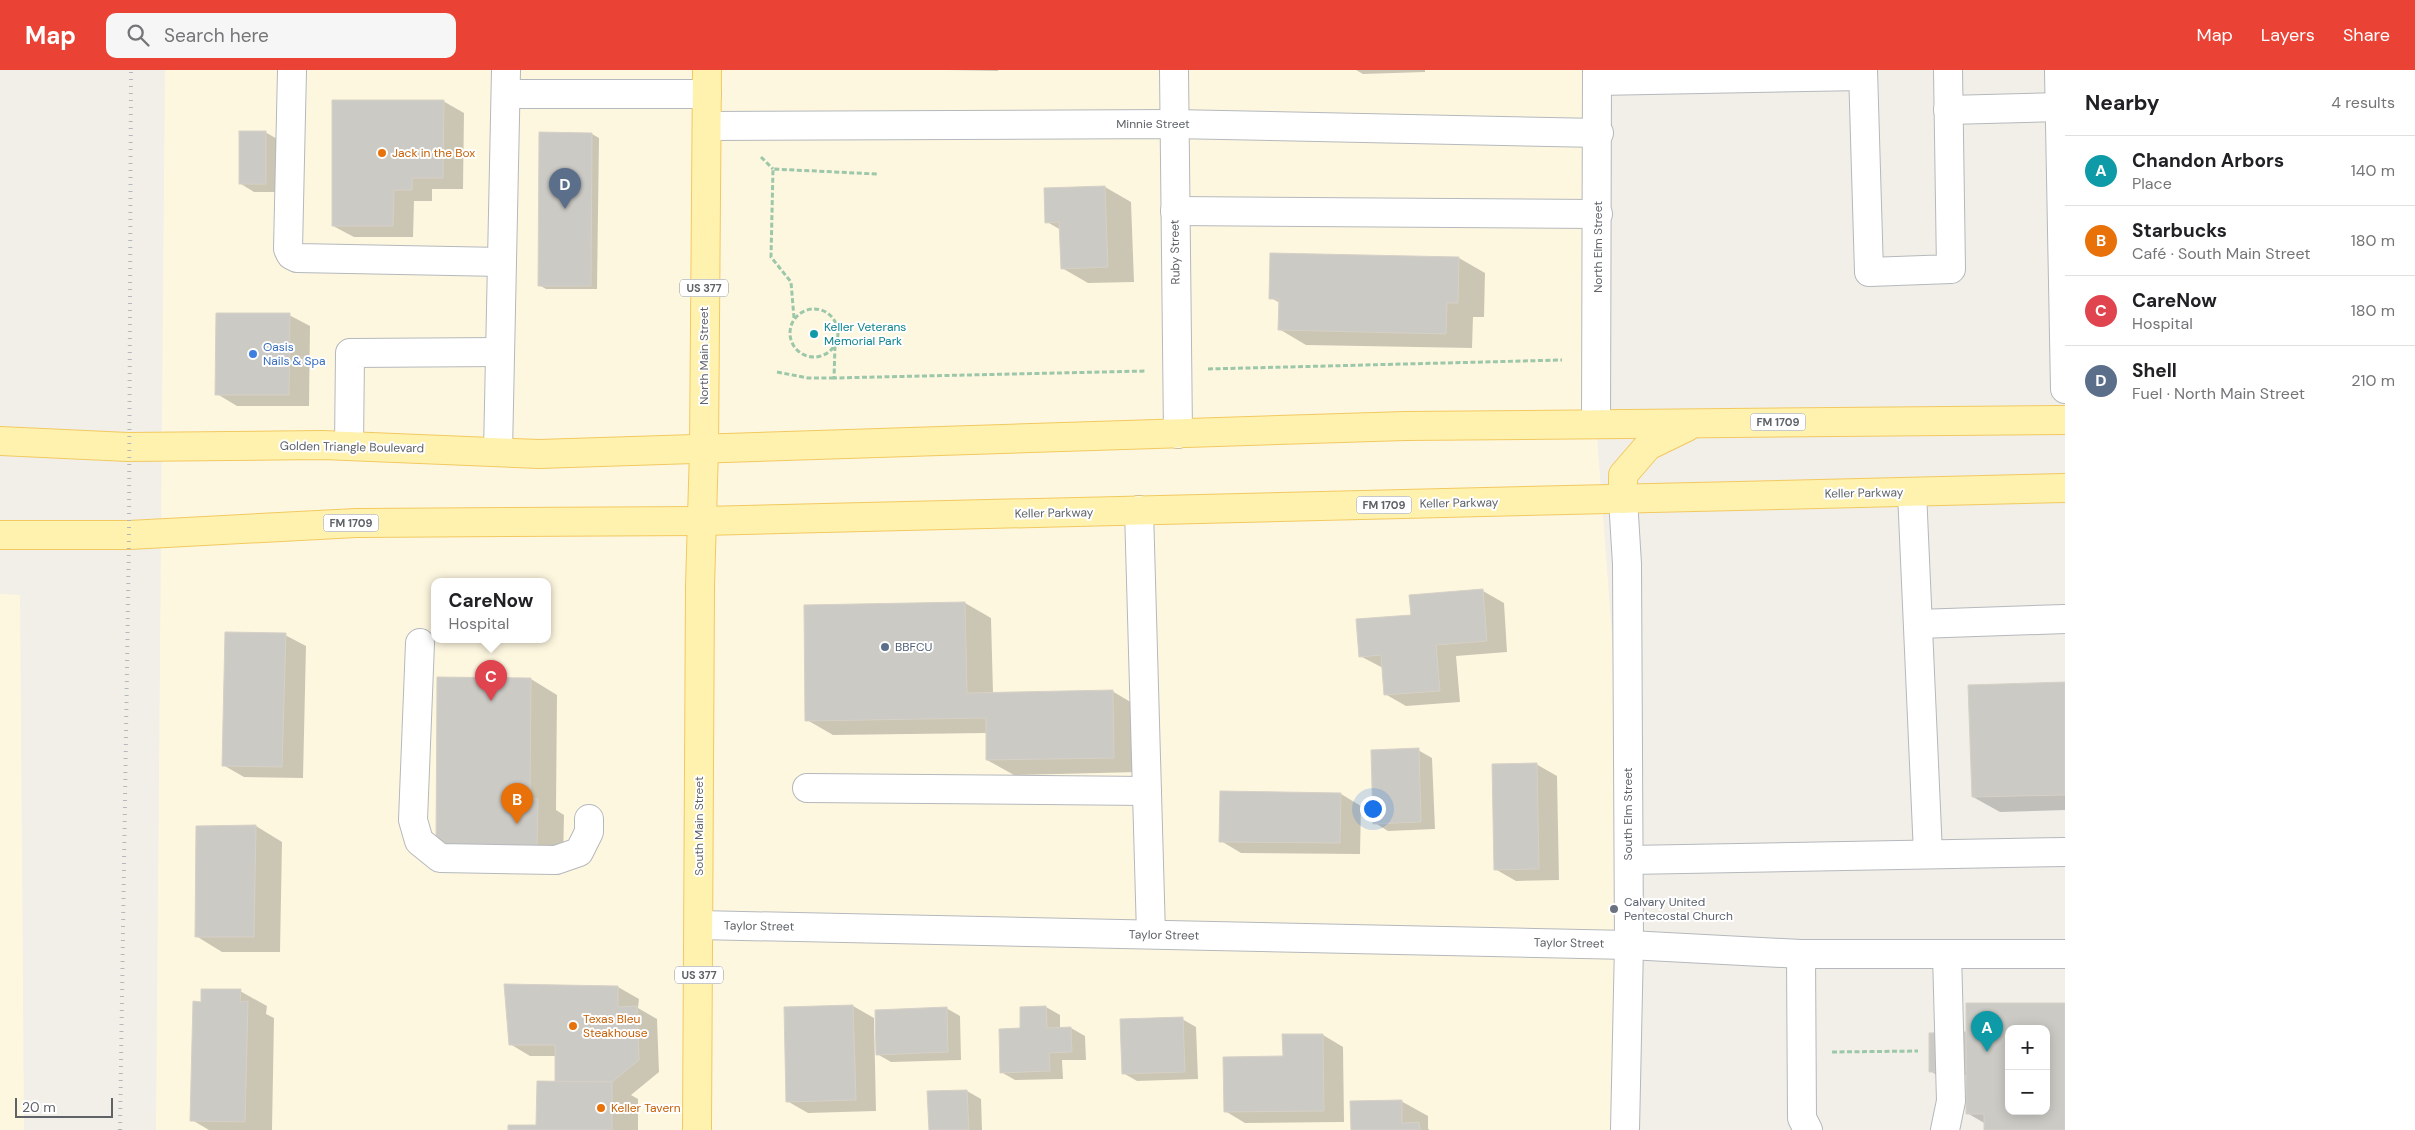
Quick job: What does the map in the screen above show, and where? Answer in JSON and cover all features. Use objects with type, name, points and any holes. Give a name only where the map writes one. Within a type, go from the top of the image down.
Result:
[{"type":"main road","name":"North Main Street","points":[[703,521],[703,329],[707,82]]},
{"type":"main road","name":"FM 1709","points":[[704,449],[1406,426],[2065,420]]},
{"type":"main road","points":[[1623,499],[1623,475],[1648,446],[1695,423]]},
{"type":"main road","name":"Golden Triangle Boulevard","points":[[0,441],[128,447],[349,446],[540,454],[704,449]]},
{"type":"main road","name":"Keller Parkway","points":[[703,521],[2065,488]]},
{"type":"main road","name":"FM 1709","points":[[0,535],[129,536],[356,523],[703,521]]},
{"type":"main road","name":"South Main Street","points":[[697,1130],[700,587],[703,521]]},
{"type":"street","points":[[292,70],[288,249],[291,255],[297,258],[502,262]]},
{"type":"street","name":"Ruby Street","points":[[1174,70],[1173,124],[1178,434]]},
{"type":"street","points":[[1597,76],[1863,73],[1869,272],[1951,269],[1948,70]]},
{"type":"street","points":[[2059,70],[2065,389]]},
{"type":"street","name":"North Elm Street","points":[[1596,424],[1599,132],[1597,76]]},
{"type":"street","points":[[498,452],[506,82],[707,82]]},
{"type":"street","points":[[1948,110],[2060,107]]},
{"type":"street","name":"Minnie Street","points":[[707,126],[1173,124],[1599,132]]},
{"type":"street","points":[[1174,211],[1598,214]]},
{"type":"street","points":[[349,446],[350,353],[500,352]]},
{"type":"street","points":[[1912,492],[1928,854]]},
{"type":"street","name":"South Elm Street","points":[[1623,499],[1627,564],[1629,860],[1625,1130]]},
{"type":"street","points":[[1139,510],[1151,934]]},
{"type":"street","points":[[1918,624],[2065,619]]},
{"type":"street","points":[[420,643],[413,820],[419,842],[440,858],[556,860],[579,852],[589,832],[589,819]]},
{"type":"street","points":[[807,788],[1147,791]]},
{"type":"street","points":[[1629,860],[2065,852]]},
{"type":"street","name":"Taylor Street","points":[[699,925],[1629,945],[1801,954],[2065,954]]},
{"type":"street","points":[[1801,954],[1802,1118],[1808,1130]]},
{"type":"street","points":[[1946,1130],[1951,1101],[1947,954]]},
{"type":"path","points":[[757,153],[772,169],[771,257],[791,282],[794,318],[789,333],[794,347],[799,353],[806,356],[822,356],[834,346]]},
{"type":"path","points":[[772,169],[877,174]]},
{"type":"path","points":[[794,318],[808,309],[816,308],[831,316],[838,330],[834,346],[834,378]]},
{"type":"path","points":[[777,372],[808,378],[834,378],[1562,360]]},
{"type":"path","points":[[1802,1052],[1950,1050]]},
{"type":"shaded area","points":[[165,70],[1597,70],[1596,424],[1629,860],[1627,1130],[156,1130]]},
{"type":"shaded area","points":[[0,594],[20,595],[24,1130],[0,1130]]},
{"type":"building","points":[[332,100],[444,100],[443,178],[412,178],[412,190],[394,190],[393,226],[332,226]]},
{"type":"building","points":[[239,131],[266,131],[266,184],[239,184]]},
{"type":"building","points":[[539,132],[592,133],[591,286],[538,286]]},
{"type":"building","points":[[1105,186],[1108,267],[1061,269],[1059,222],[1045,223],[1044,188]]},
{"type":"building","points":[[1270,253],[1459,257],[1458,303],[1447,303],[1446,334],[1278,330],[1279,299],[1269,299]]},
{"type":"building","name":"Oasis Nails & Spa","points":[[216,313],[290,313],[289,395],[215,395]]},
{"type":"building","points":[[1483,589],[1487,641],[1436,645],[1440,691],[1384,695],[1381,655],[1359,657],[1356,619],[1411,615],[1409,595]]},
{"type":"building","name":"BBFCU","points":[[965,602],[967,693],[1113,690],[1114,758],[986,760],[986,718],[805,721],[804,605]]},
{"type":"building","points":[[225,632],[286,633],[282,767],[222,766]]},
{"type":"building","points":[[437,677],[531,678],[530,798],[538,799],[537,848],[436,847]]},
{"type":"building","points":[[2065,682],[2065,795],[1972,797],[1968,685]]},
{"type":"building","points":[[1419,748],[1421,822],[1373,824],[1371,750]]},
{"type":"building","points":[[1537,763],[1539,869],[1494,870],[1492,764]]},
{"type":"building","points":[[1220,791],[1341,793],[1340,843],[1219,842]]},
{"type":"building","points":[[256,825],[254,937],[195,937],[196,826]]},
{"type":"building","name":"Texas Bleu Steakhouse","points":[[504,984],[618,986],[618,1007],[637,1006],[639,1060],[612,1082],[555,1082],[555,1045],[509,1045]]},
{"type":"building","points":[[201,989],[241,989],[240,1002],[248,1001],[245,1122],[190,1121],[193,1001],[201,1002]]},
{"type":"building","points":[[1966,1003],[2065,1003],[2065,1130],[1984,1130],[1984,1114],[1966,1114]]},
{"type":"building","points":[[853,1005],[856,1100],[786,1102],[784,1007]]},
{"type":"building","points":[[1046,1006],[1047,1028],[1071,1027],[1072,1052],[1049,1053],[1050,1071],[1000,1073],[999,1029],[1020,1028],[1020,1007]]},
{"type":"building","points":[[947,1007],[948,1052],[876,1055],[875,1010]]},
{"type":"building","points":[[1183,1017],[1185,1072],[1122,1074],[1120,1019]]},
{"type":"building","points":[[1966,1032],[1966,1072],[1929,1072],[1929,1033]]},
{"type":"building","points":[[1282,1034],[1323,1034],[1324,1111],[1224,1112],[1223,1057],[1283,1056]]},
{"type":"building","points":[[537,1081],[612,1082],[612,1130],[508,1130],[508,1125],[536,1125]]},
{"type":"building","points":[[967,1090],[969,1130],[929,1130],[927,1091]]},
{"type":"building","points":[[1402,1100],[1402,1123],[1419,1122],[1420,1130],[1351,1130],[1350,1101]]},
{"type":"railway","points":[[120,1130],[129,535],[131,70]]},
{"type":"place","name":"Jack in the Box","points":[[382,153]]},
{"type":"place","name":"Shell","points":[[565,209]]},
{"type":"place","name":"Keller Veterans Memorial Park","points":[[814,334]]},
{"type":"place","name":"Oasis Nails & Spa","points":[[253,354]]},
{"type":"place","name":"BBFCU","points":[[885,647]]},
{"type":"place","name":"CareNow","points":[[491,701]]},
{"type":"place","name":"Starbucks","points":[[517,824]]},
{"type":"place","name":"Calvary United Pentecostal Church","points":[[1614,909]]},
{"type":"place","name":"Texas Bleu Steakhouse","points":[[573,1026]]},
{"type":"place","name":"Chandon Arbors","points":[[1987,1052]]},
{"type":"place","name":"Keller Tavern","points":[[601,1108]]}]
